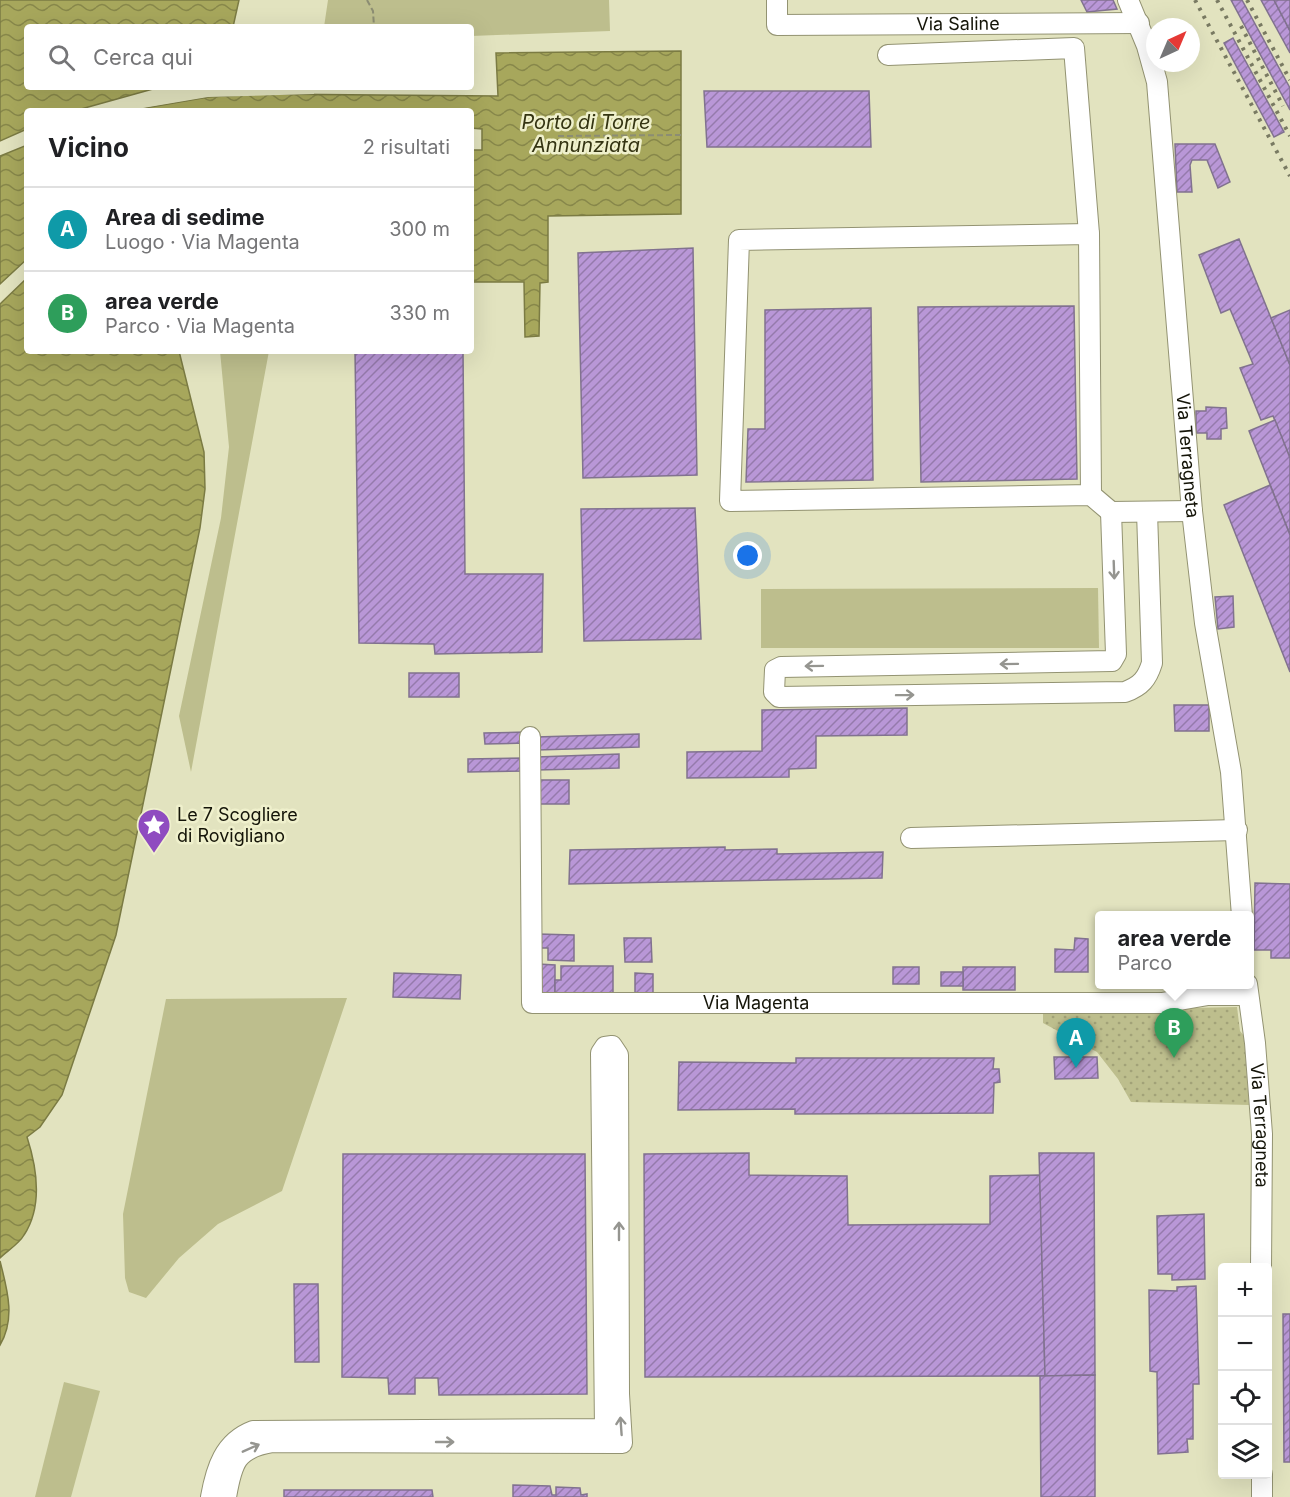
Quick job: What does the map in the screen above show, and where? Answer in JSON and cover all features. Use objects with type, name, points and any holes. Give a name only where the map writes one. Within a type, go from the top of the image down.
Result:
[{"type":"street","name":"Via Saline","points":[[777,0],[777,25],[1139,23]]},
{"type":"street","name":"Via Terragneta","points":[[1128,0],[1139,23],[1157,82],[1192,511],[1205,623],[1226,734],[1237,830],[1242,911]]},
{"type":"street","points":[[888,55],[1074,48],[1089,234],[1091,495]]},
{"type":"street","points":[[1089,234],[739,240],[730,501],[1091,495],[1112,512],[1192,511]]},
{"type":"street","points":[[1112,512],[1116,654],[1112,661],[781,667],[775,670],[774,692],[779,697],[1125,692],[1137,687],[1148,677],[1152,663],[1147,512]]},
{"type":"street","name":"Via Magenta","points":[[530,737],[532,1003],[1162,1003],[1247,990]]},
{"type":"street","points":[[911,837],[1237,830]]},
{"type":"street","name":"Via Terragneta","points":[[1247,990],[1255,1043],[1262,1134],[1261,1263]]},
{"type":"street","points":[[211,1497],[219,1462],[242,1435],[253,1431],[605,1430],[601,1053],[605,1047],[612,1046],[618,1055],[619,1394],[622,1443],[273,1442],[256,1445],[241,1453],[231,1470],[226,1497]]},
{"type":"street","points":[[1262,1479],[1262,1497]]},
{"type":"path","points":[[367,0],[373,11],[374,24]]},
{"type":"path","points":[[558,136],[681,135]]},
{"type":"green space","points":[[328,0],[609,0],[610,31],[474,36],[474,24],[324,24]]},
{"type":"green space","points":[[220,354],[268,354],[191,772],[179,716],[221,518],[229,447]]},
{"type":"green space","points":[[1098,588],[1099,648],[761,648],[761,589]]},
{"type":"green space","points":[[347,998],[282,1191],[218,1224],[179,1258],[146,1298],[129,1292],[125,1278],[123,1214],[166,999]]},
{"type":"green space","points":[[1237,1007],[1240,1031],[1244,1036],[1249,1105],[1131,1102],[1118,1079],[1097,1052],[1043,1023],[1043,1011]]},
{"type":"green space","points":[[64,1382],[100,1391],[71,1497],[35,1497]]},
{"type":"water","points":[[0,0],[239,0],[234,24],[24,24],[24,90],[149,90],[85,108],[24,108],[24,130],[0,141]]},
{"type":"water","name":"Porto di Torre Annunziata","points":[[681,51],[681,214],[548,216],[548,282],[540,283],[539,336],[525,337],[524,282],[474,282],[474,150],[482,150],[482,129],[474,128],[474,108],[145,108],[208,97],[261,94],[498,96],[496,53]]},
{"type":"water","points":[[24,146],[24,262],[0,284],[0,156]]},
{"type":"water","points":[[24,281],[24,354],[180,354],[204,452],[205,489],[200,528],[116,935],[62,1095],[40,1127],[27,1137],[36,1187],[34,1212],[30,1224],[19,1241],[0,1258],[0,304]]},
{"type":"water","points":[[0,1261],[9,1303],[9,1314],[5,1335],[0,1345]]},
{"type":"pier","points":[[314,91],[314,94],[208,97],[132,108],[141,104],[207,94]]},
{"type":"building","points":[[1081,0],[1113,0],[1117,9],[1087,12]]},
{"type":"building","points":[[1231,0],[1242,0],[1290,88],[1290,110]]},
{"type":"building","points":[[1261,0],[1274,0],[1290,31],[1290,53]]},
{"type":"building","points":[[1274,0],[1290,0],[1290,31]]},
{"type":"building","points":[[1233,38],[1284,132],[1274,137],[1224,43]]},
{"type":"building","points":[[704,91],[869,91],[871,147],[707,147]]},
{"type":"building","points":[[1175,144],[1215,144],[1230,182],[1218,188],[1207,160],[1192,160],[1190,165],[1192,192],[1177,192]]},
{"type":"building","points":[[1239,239],[1290,365],[1290,458],[1273,416],[1261,420],[1240,368],[1253,364],[1230,309],[1221,313],[1199,255]]},
{"type":"building","points":[[693,248],[697,475],[583,478],[578,253]]},
{"type":"building","points":[[1074,306],[1077,479],[921,482],[918,307]]},
{"type":"building","points":[[871,308],[873,480],[746,482],[748,429],[765,429],[765,310]]},
{"type":"building","points":[[1290,310],[1290,365],[1271,318]]},
{"type":"building","points":[[355,354],[463,354],[465,574],[543,574],[542,652],[435,654],[434,644],[359,643]]},
{"type":"building","points":[[1206,407],[1226,408],[1227,428],[1221,429],[1221,439],[1207,439],[1207,433],[1196,433],[1196,411],[1206,411]]},
{"type":"building","points":[[1275,420],[1290,458],[1290,535],[1249,431]]},
{"type":"building","points":[[1270,485],[1290,535],[1290,672],[1224,505]]},
{"type":"building","points":[[695,508],[701,639],[584,641],[581,509]]},
{"type":"building","points":[[1233,596],[1234,627],[1218,629],[1215,597]]},
{"type":"building","points":[[409,673],[459,673],[459,697],[409,697]]},
{"type":"building","points":[[1174,705],[1209,705],[1209,731],[1175,731]]},
{"type":"building","points":[[907,708],[907,735],[816,736],[816,768],[789,769],[789,777],[687,778],[687,752],[762,751],[762,710]]},
{"type":"building","points":[[526,732],[526,743],[485,744],[484,733]]},
{"type":"building","points":[[639,734],[639,747],[537,750],[536,737]]},
{"type":"building","points":[[619,754],[619,768],[537,770],[537,757]]},
{"type":"building","points":[[525,758],[526,771],[468,772],[468,759]]},
{"type":"building","points":[[539,780],[569,780],[569,804],[539,804]]},
{"type":"building","points":[[725,847],[725,850],[777,849],[777,854],[883,852],[882,878],[569,884],[570,850]]},
{"type":"building","points":[[1255,883],[1290,884],[1290,958],[1271,958],[1271,950],[1254,950]]},
{"type":"building","points":[[538,934],[574,935],[574,961],[548,960],[548,948],[537,948]]},
{"type":"building","points":[[624,938],[651,938],[652,962],[625,962]]},
{"type":"building","points":[[1075,938],[1088,939],[1088,972],[1055,972],[1055,949],[1074,950]]},
{"type":"building","points":[[538,964],[555,965],[555,998],[537,998]]},
{"type":"building","points":[[561,966],[613,966],[613,998],[555,998],[555,980],[561,980]]},
{"type":"building","points":[[893,967],[919,967],[919,984],[893,984]]},
{"type":"building","points":[[963,967],[1015,967],[1015,990],[963,990]]},
{"type":"building","points":[[941,972],[963,972],[963,986],[941,986]]},
{"type":"building","points":[[394,973],[461,975],[460,999],[393,997]]},
{"type":"building","points":[[635,973],[653,974],[653,998],[635,998]]},
{"type":"building","points":[[1054,1057],[1097,1057],[1098,1078],[1055,1079]]},
{"type":"building","points":[[796,1058],[994,1058],[993,1069],[999,1069],[1000,1082],[994,1083],[993,1113],[795,1114],[795,1109],[678,1110],[679,1062],[796,1063]]},
{"type":"building","points":[[749,1153],[749,1175],[847,1176],[848,1225],[990,1224],[990,1176],[1040,1175],[1045,1376],[645,1377],[644,1154]]},
{"type":"building","points":[[1039,1153],[1094,1153],[1095,1375],[1045,1376]]},
{"type":"building","points":[[343,1154],[585,1154],[587,1394],[439,1395],[438,1378],[415,1378],[415,1394],[389,1394],[388,1378],[342,1377]]},
{"type":"building","points":[[1204,1214],[1205,1279],[1172,1280],[1172,1274],[1158,1274],[1157,1216]]},
{"type":"building","points":[[294,1284],[318,1284],[319,1362],[295,1362]]},
{"type":"building","points":[[1196,1286],[1199,1384],[1193,1384],[1193,1439],[1187,1439],[1188,1452],[1158,1454],[1157,1372],[1150,1371],[1149,1290],[1177,1291],[1177,1287]]},
{"type":"building","points":[[1283,1314],[1290,1314],[1290,1462],[1284,1462]]},
{"type":"building","points":[[1095,1375],[1095,1497],[1041,1497],[1040,1376]]},
{"type":"building","points":[[513,1485],[550,1486],[552,1495],[556,1495],[556,1487],[580,1488],[581,1495],[587,1494],[587,1497],[513,1497]]},
{"type":"building","points":[[284,1490],[432,1490],[433,1497],[284,1497]]},
{"type":"railway","points":[[1195,0],[1290,176]]},
{"type":"railway","points":[[1217,0],[1290,136]]},
{"type":"railway","points":[[1247,0],[1290,80]]},
{"type":"railway","points":[[1241,26],[1283,106]]},
{"type":"place","name":"Le 7 Scogliere di Rovigliano","points":[[154,854]]},
{"type":"place","name":"area verde","points":[[1174,1058]]},
{"type":"place","name":"Area di sedime","points":[[1076,1068]]}]
